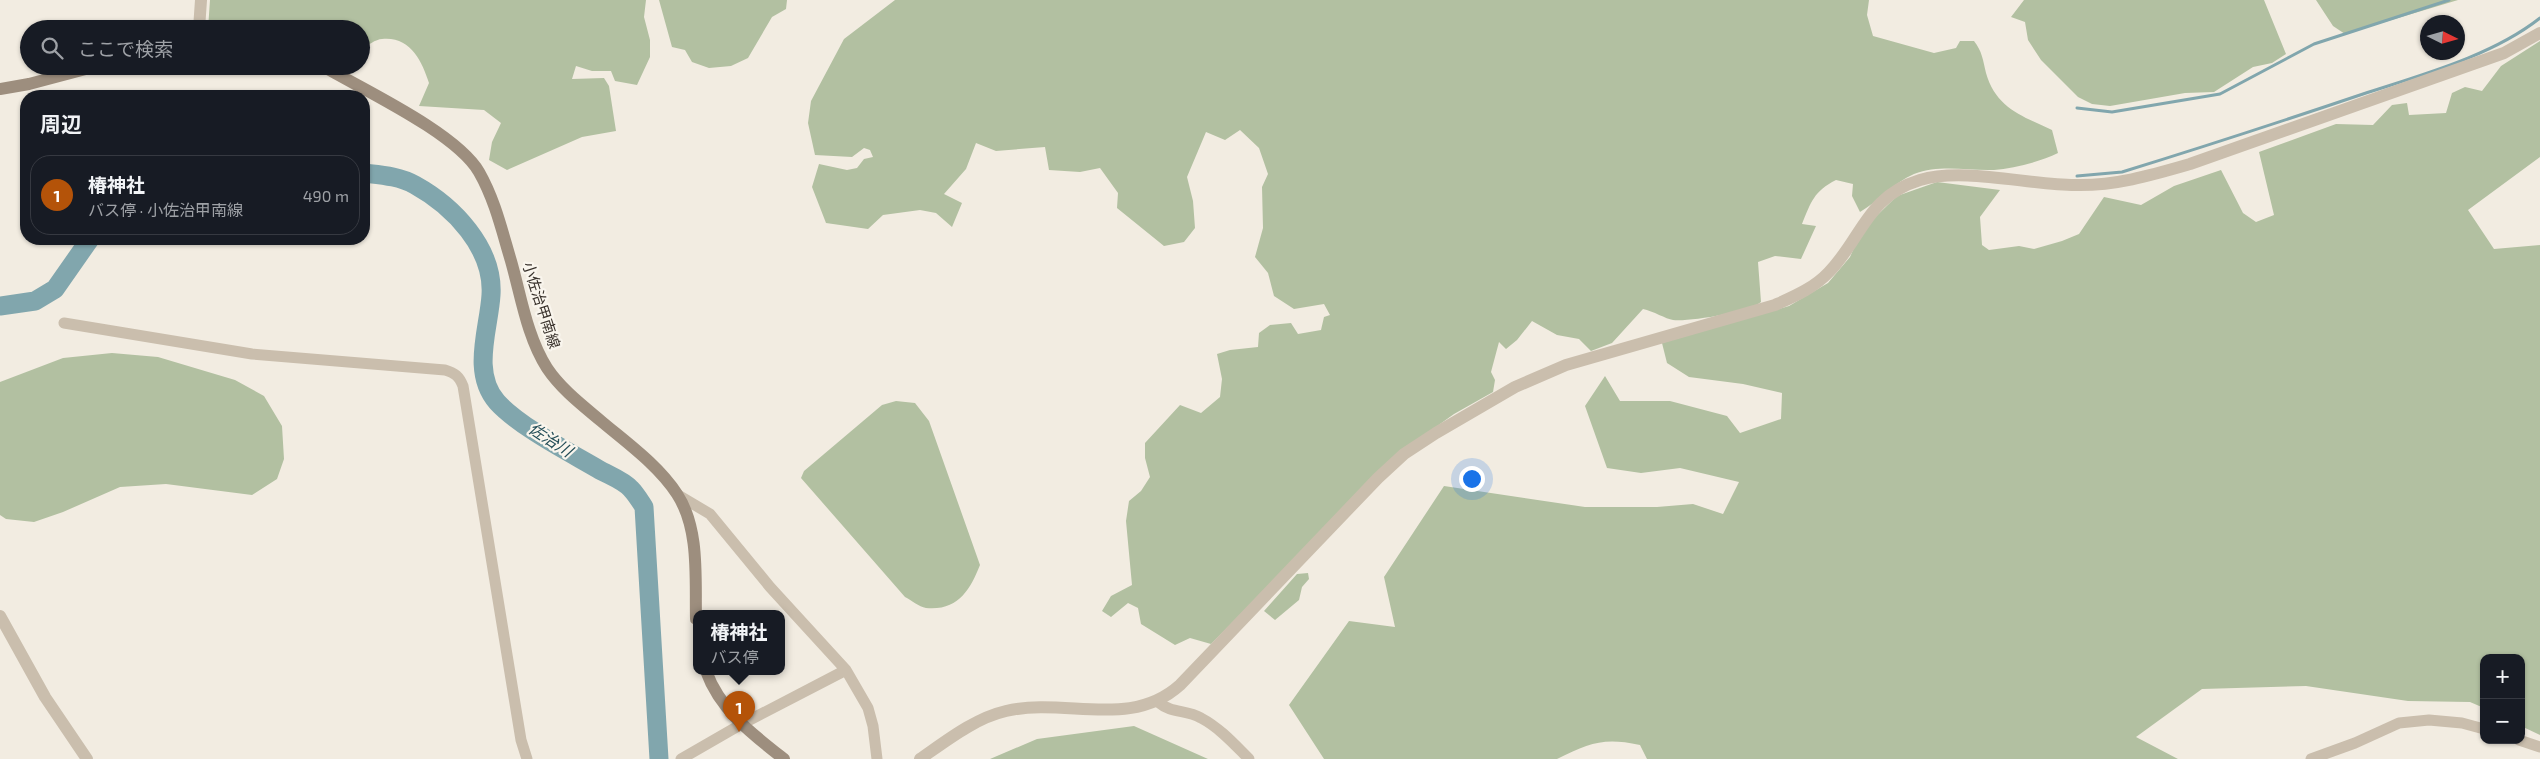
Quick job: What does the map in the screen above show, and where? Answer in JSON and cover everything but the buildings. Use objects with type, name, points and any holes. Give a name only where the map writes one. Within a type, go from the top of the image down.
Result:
[{"type":"main road","points":[[0,90],[63,75]]},
{"type":"main road","name":"小佐治甲南線","points":[[337,75],[363,90]]},
{"type":"main road","name":"小佐治甲南線","points":[[370,94],[447,138],[468,158],[479,172],[494,203],[536,347],[548,369],[567,391],[644,458],[678,495],[689,519],[694,551],[696,610]]},
{"type":"main road","points":[[708,675],[713,689],[740,724],[784,759]]},
{"type":"street","points":[[199,20],[200,0]]},
{"type":"street","points":[[920,759],[988,716],[1007,710],[1025,708],[1129,709],[1158,702],[1180,685],[1404,454],[1515,388],[1566,365],[1775,305],[1796,296],[1813,286],[1829,273],[1841,258],[1866,217],[1901,188],[1920,180],[1946,176],[2074,186],[2108,184],[2137,179],[2190,164],[2504,53],[2540,33]]},
{"type":"street","points":[[64,323],[252,354],[445,370],[452,372],[459,378],[463,386],[521,740],[527,759]]},
{"type":"street","points":[[678,495],[710,514],[770,587],[846,670],[868,708],[873,726],[877,759]]},
{"type":"street","points":[[0,616],[45,697],[88,759]]},
{"type":"street","points":[[681,759],[740,724],[846,670]]},
{"type":"street","points":[[1158,702],[1166,710],[1201,717],[1226,736],[1249,759]]},
{"type":"street","points":[[2311,759],[2355,744],[2399,724],[2429,720],[2462,723],[2480,728]]},
{"type":"street","points":[[2525,742],[2540,747]]},
{"type":"green space","points":[[210,0],[646,0],[644,17],[650,40],[650,57],[637,85],[615,81],[611,71],[592,71],[576,66],[572,79],[604,78],[609,86],[616,131],[582,137],[507,170],[489,160],[492,142],[501,123],[484,110],[419,106],[429,83],[423,66],[413,52],[400,42],[392,39],[380,39],[370,43],[370,20],[209,20]]},
{"type":"green space","points":[[659,0],[787,0],[786,9],[772,17],[748,58],[731,66],[709,68],[692,62],[685,50],[672,47]]},
{"type":"green space","points":[[895,0],[1869,0],[1867,15],[1873,36],[1934,53],[1956,48],[1960,41],[1974,41],[1981,52],[1990,85],[1996,95],[2003,103],[2021,115],[2052,130],[2058,153],[2035,162],[2002,169],[1934,169],[1924,171],[1899,182],[1860,212],[1852,196],[1853,184],[1836,180],[1818,193],[1808,209],[1802,224],[1816,226],[1801,259],[1775,256],[1758,262],[1761,302],[1754,306],[1718,316],[1681,320],[1673,320],[1643,309],[1612,343],[1591,351],[1579,339],[1557,335],[1532,321],[1517,340],[1506,349],[1499,342],[1491,372],[1495,380],[1493,392],[1454,414],[1401,452],[1211,644],[1190,638],[1175,645],[1141,624],[1138,608],[1128,603],[1111,617],[1102,611],[1111,596],[1132,585],[1126,521],[1129,501],[1141,491],[1150,477],[1145,458],[1145,443],[1180,405],[1201,413],[1220,397],[1222,379],[1217,354],[1230,350],[1258,347],[1259,333],[1270,325],[1291,323],[1298,334],[1321,330],[1324,317],[1330,315],[1324,304],[1294,309],[1274,296],[1268,273],[1255,257],[1263,228],[1262,187],[1268,174],[1259,148],[1240,130],[1225,140],[1206,132],[1187,177],[1193,201],[1195,228],[1184,242],[1164,246],[1117,208],[1118,193],[1100,168],[1080,172],[1049,170],[1045,147],[996,151],[976,143],[966,169],[944,194],[962,203],[952,227],[936,213],[920,210],[883,215],[868,229],[826,223],[812,187],[819,164],[847,170],[857,168],[864,159],[873,157],[870,150],[864,148],[852,157],[815,155],[808,123],[811,101],[844,39]]},
{"type":"green space","points":[[2024,0],[2264,0],[2286,54],[2272,63],[2253,67],[2214,92],[2185,93],[2110,106],[2092,104],[2078,97],[2041,60],[2028,40],[2025,22],[2011,17]]},
{"type":"green space","points":[[2316,0],[2458,0],[2345,34],[2333,26]]},
{"type":"green space","points":[[2540,41],[2540,157],[2468,210],[2494,249],[2540,245],[2540,735],[2525,728],[2525,654],[2480,654],[2480,706],[2470,702],[2408,701],[2306,686],[2202,689],[2136,737],[2178,759],[1647,759],[1640,745],[1606,742],[1588,745],[1557,759],[1324,759],[1289,705],[1349,621],[1395,627],[1384,577],[1444,486],[1585,507],[1657,507],[1693,504],[1723,514],[1739,482],[1680,468],[1641,473],[1607,468],[1585,406],[1605,376],[1620,401],[1670,401],[1727,416],[1740,433],[1781,419],[1782,393],[1743,384],[1689,377],[1667,363],[1662,343],[1789,306],[1828,283],[1850,257],[1862,230],[1897,196],[1937,182],[2000,190],[1980,217],[1982,245],[1989,250],[2019,246],[2034,249],[2079,234],[2104,197],[2141,205],[2174,186],[2221,170],[2243,213],[2256,222],[2274,215],[2259,152],[2336,124],[2373,125],[2392,105],[2407,103],[2409,115],[2446,113],[2452,93],[2465,87],[2482,91],[2501,66]]},
{"type":"green space","points":[[112,353],[158,357],[235,380],[264,396],[282,426],[284,459],[277,479],[252,495],[166,484],[120,487],[63,512],[34,522],[6,519],[0,515],[0,382],[63,358]]},
{"type":"green space","points":[[896,401],[915,403],[929,421],[980,565],[967,590],[955,602],[947,606],[926,608],[905,597],[801,478],[804,471],[882,405]]},
{"type":"green space","points":[[1308,573],[1309,579],[1302,587],[1299,600],[1275,620],[1264,611],[1297,574]]},
{"type":"green space","points":[[1134,726],[1208,759],[990,759],[1037,739]]},
{"type":"waterway","points":[[2077,108],[2112,112],[2220,94],[2314,44],[2449,0]]},
{"type":"waterway","points":[[2077,176],[2122,172],[2432,72],[2478,54],[2521,31],[2540,18]]},
{"type":"waterway","name":"佐治川","points":[[370,174],[403,180],[429,194],[457,217],[478,245],[486,261],[491,295],[483,364],[489,390],[497,402],[531,430],[624,483],[633,491],[644,507],[659,759]]},
{"type":"waterway","name":"佐治川","points":[[0,306],[35,301],[55,289],[86,245]]},
{"type":"place","name":"椿神社","points":[[739,732]]}]
